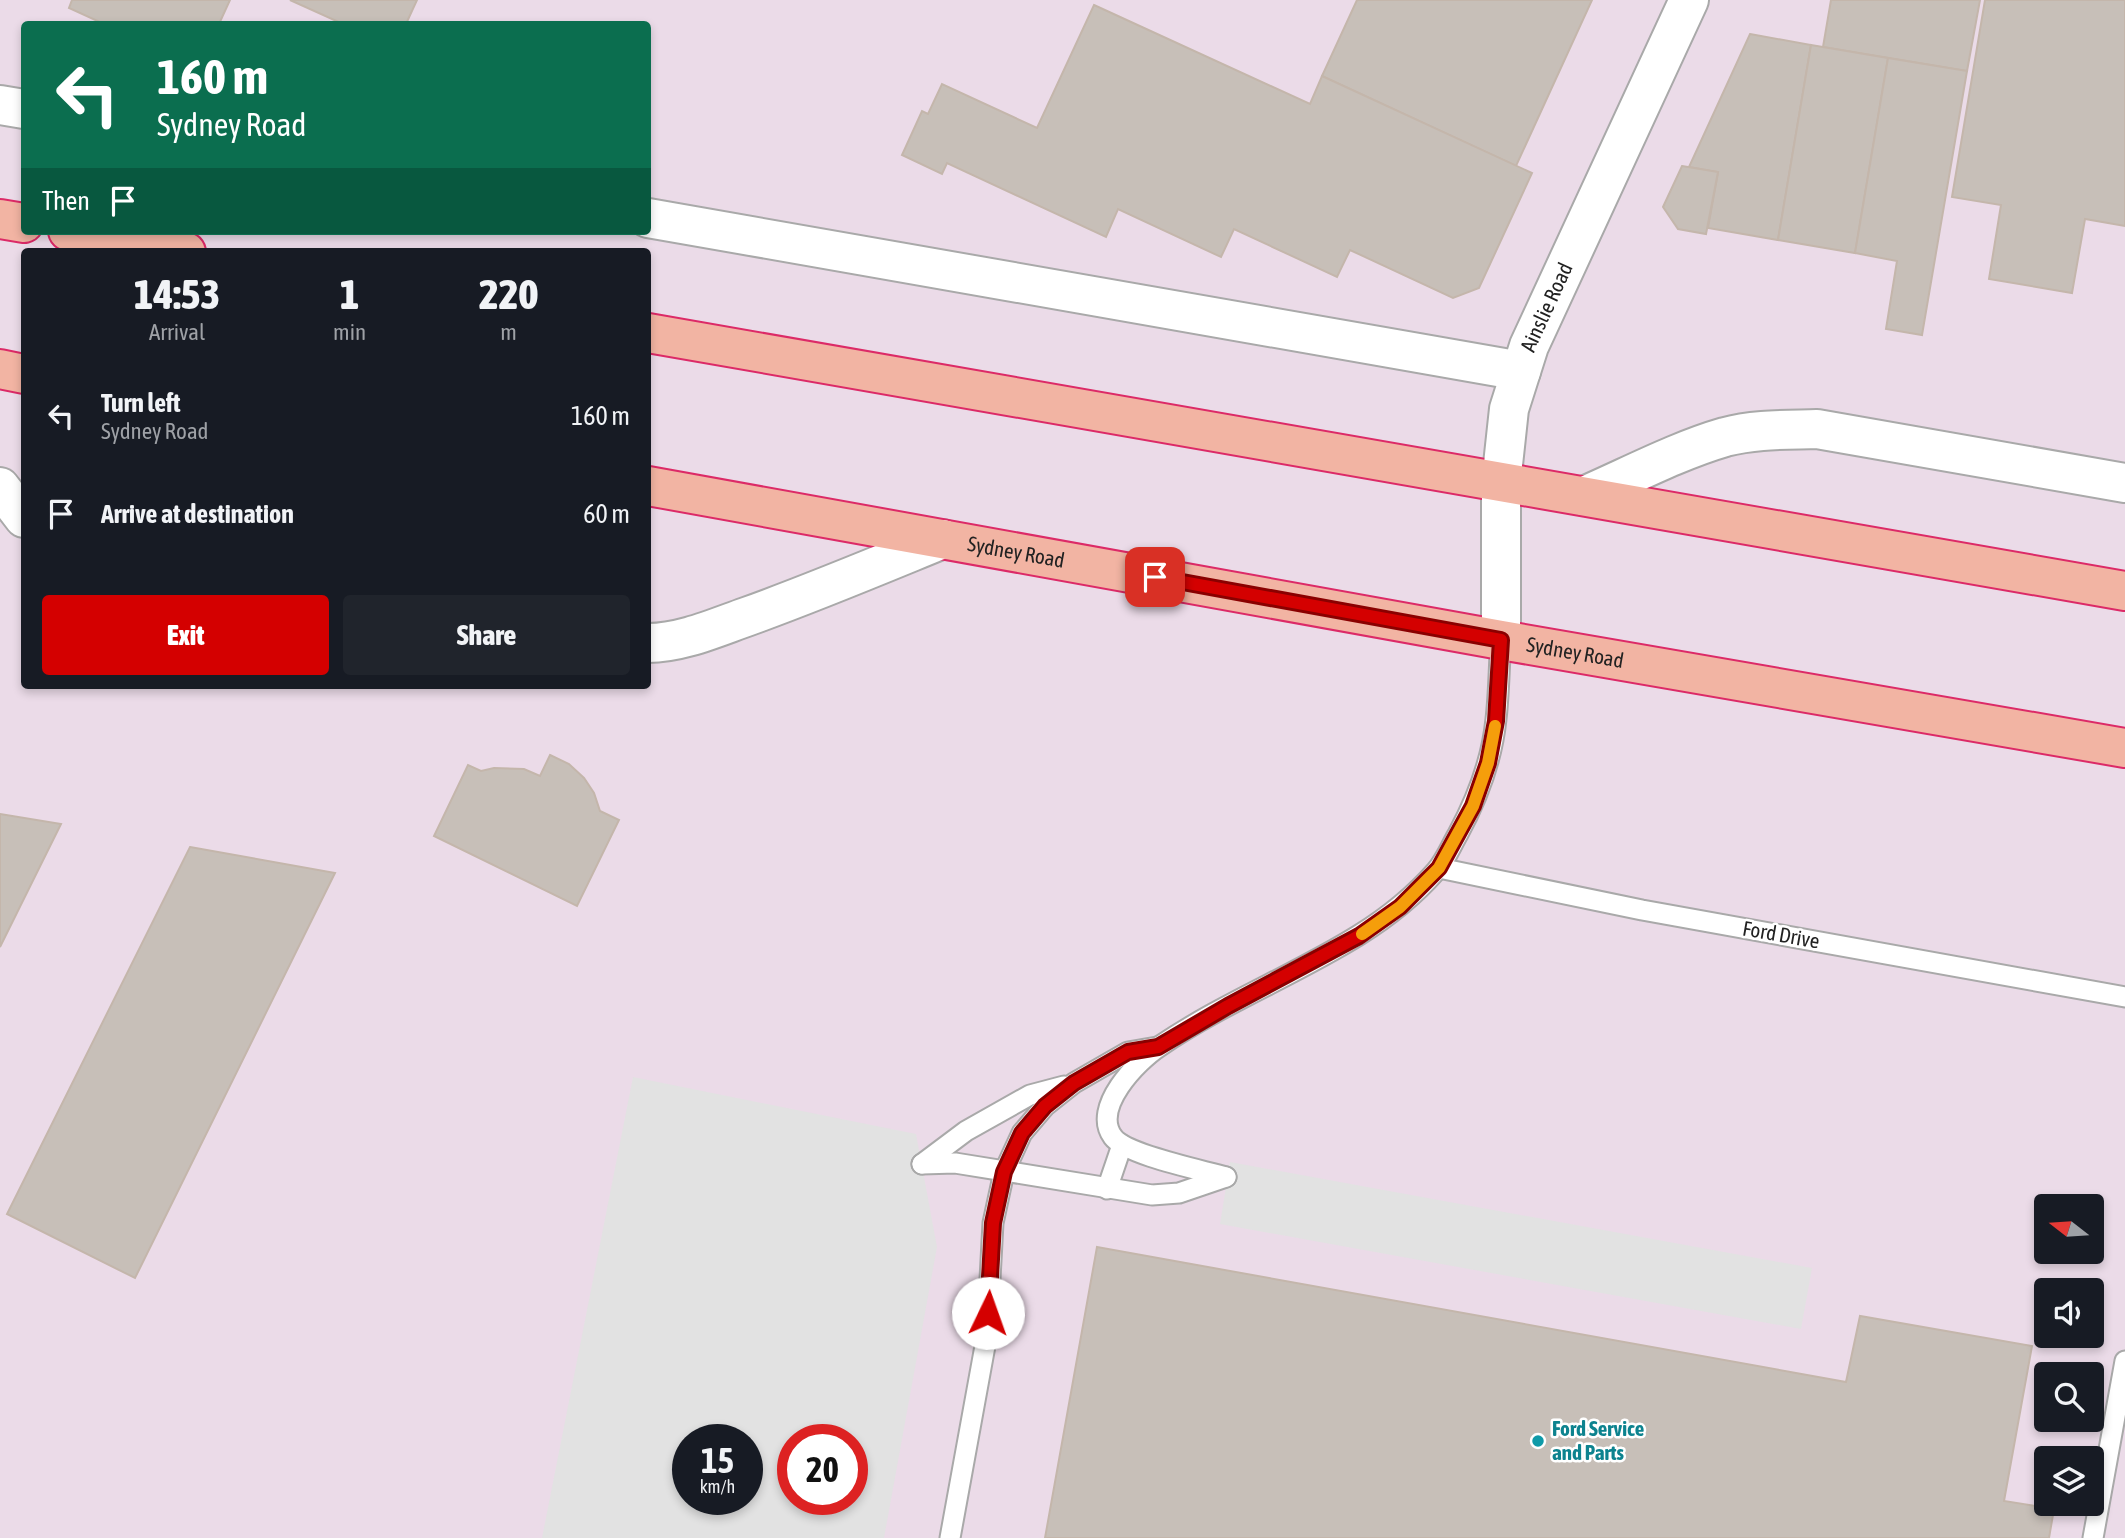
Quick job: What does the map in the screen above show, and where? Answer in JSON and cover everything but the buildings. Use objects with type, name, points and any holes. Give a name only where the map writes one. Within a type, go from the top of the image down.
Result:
[{"type":"highway","points":[[0,219],[21,222]]},
{"type":"highway","points":[[90,235],[164,248]]},
{"type":"highway","points":[[651,334],[2125,591]]},
{"type":"highway","points":[[0,369],[21,373]]},
{"type":"highway","name":"Sydney Road","points":[[651,487],[1501,640],[2125,748]]},
{"type":"street","name":"Ainslie Road","points":[[1501,640],[1501,483],[1509,409],[1534,334],[1689,0]]},
{"type":"street","points":[[0,105],[21,108]]},
{"type":"street","points":[[651,219],[1521,371]]},
{"type":"street","points":[[1584,496],[1725,438],[1767,430],[1817,429],[2125,483]]},
{"type":"street","points":[[0,487],[21,513]]},
{"type":"street","name":"Sydney Road","points":[[651,643],[662,643],[727,624],[819,591],[943,539]]},
{"type":"lane","points":[[1074,1083],[1030,1095],[966,1132],[922,1164],[955,1163],[1152,1195],[1179,1193],[1226,1177],[1122,1145],[1111,1135],[1107,1117],[1112,1098],[1130,1072],[1158,1047],[1359,936],[1400,907],[1439,868],[1473,806],[1488,763],[1496,721],[1501,640]]},
{"type":"lane","name":"Ford Drive","points":[[1439,868],[1642,910],[2125,997]]},
{"type":"lane","points":[[950,1538],[987,1335],[993,1223],[1004,1172],[1022,1133],[1045,1106],[1074,1083],[1128,1052],[1158,1047]]},
{"type":"lane","points":[[1107,1189],[1122,1145]]},
{"type":"lane","points":[[2093,1538],[2125,1361]]},
{"type":"shaded area","points":[[0,0],[2125,0],[2125,1538],[0,1538]]},
{"type":"shaded area","points":[[633,1077],[916,1134],[937,1247],[884,1538],[542,1538]]},
{"type":"shaded area","points":[[1230,1162],[1812,1268],[1801,1329],[1220,1224]]},
{"type":"slow traffic","points":[[1362,934],[1400,907],[1439,868],[1473,806],[1488,763],[1495,726]]},
{"type":"place","name":"Ford Service and Parts","points":[[1538,1441]]},
{"type":"route","points":[[988,1313],[993,1223],[1004,1172],[1022,1133],[1045,1106],[1074,1083],[1128,1052],[1158,1047],[1359,936],[1400,907],[1439,868],[1473,806],[1488,763],[1496,721],[1501,640],[1155,577]]}]
